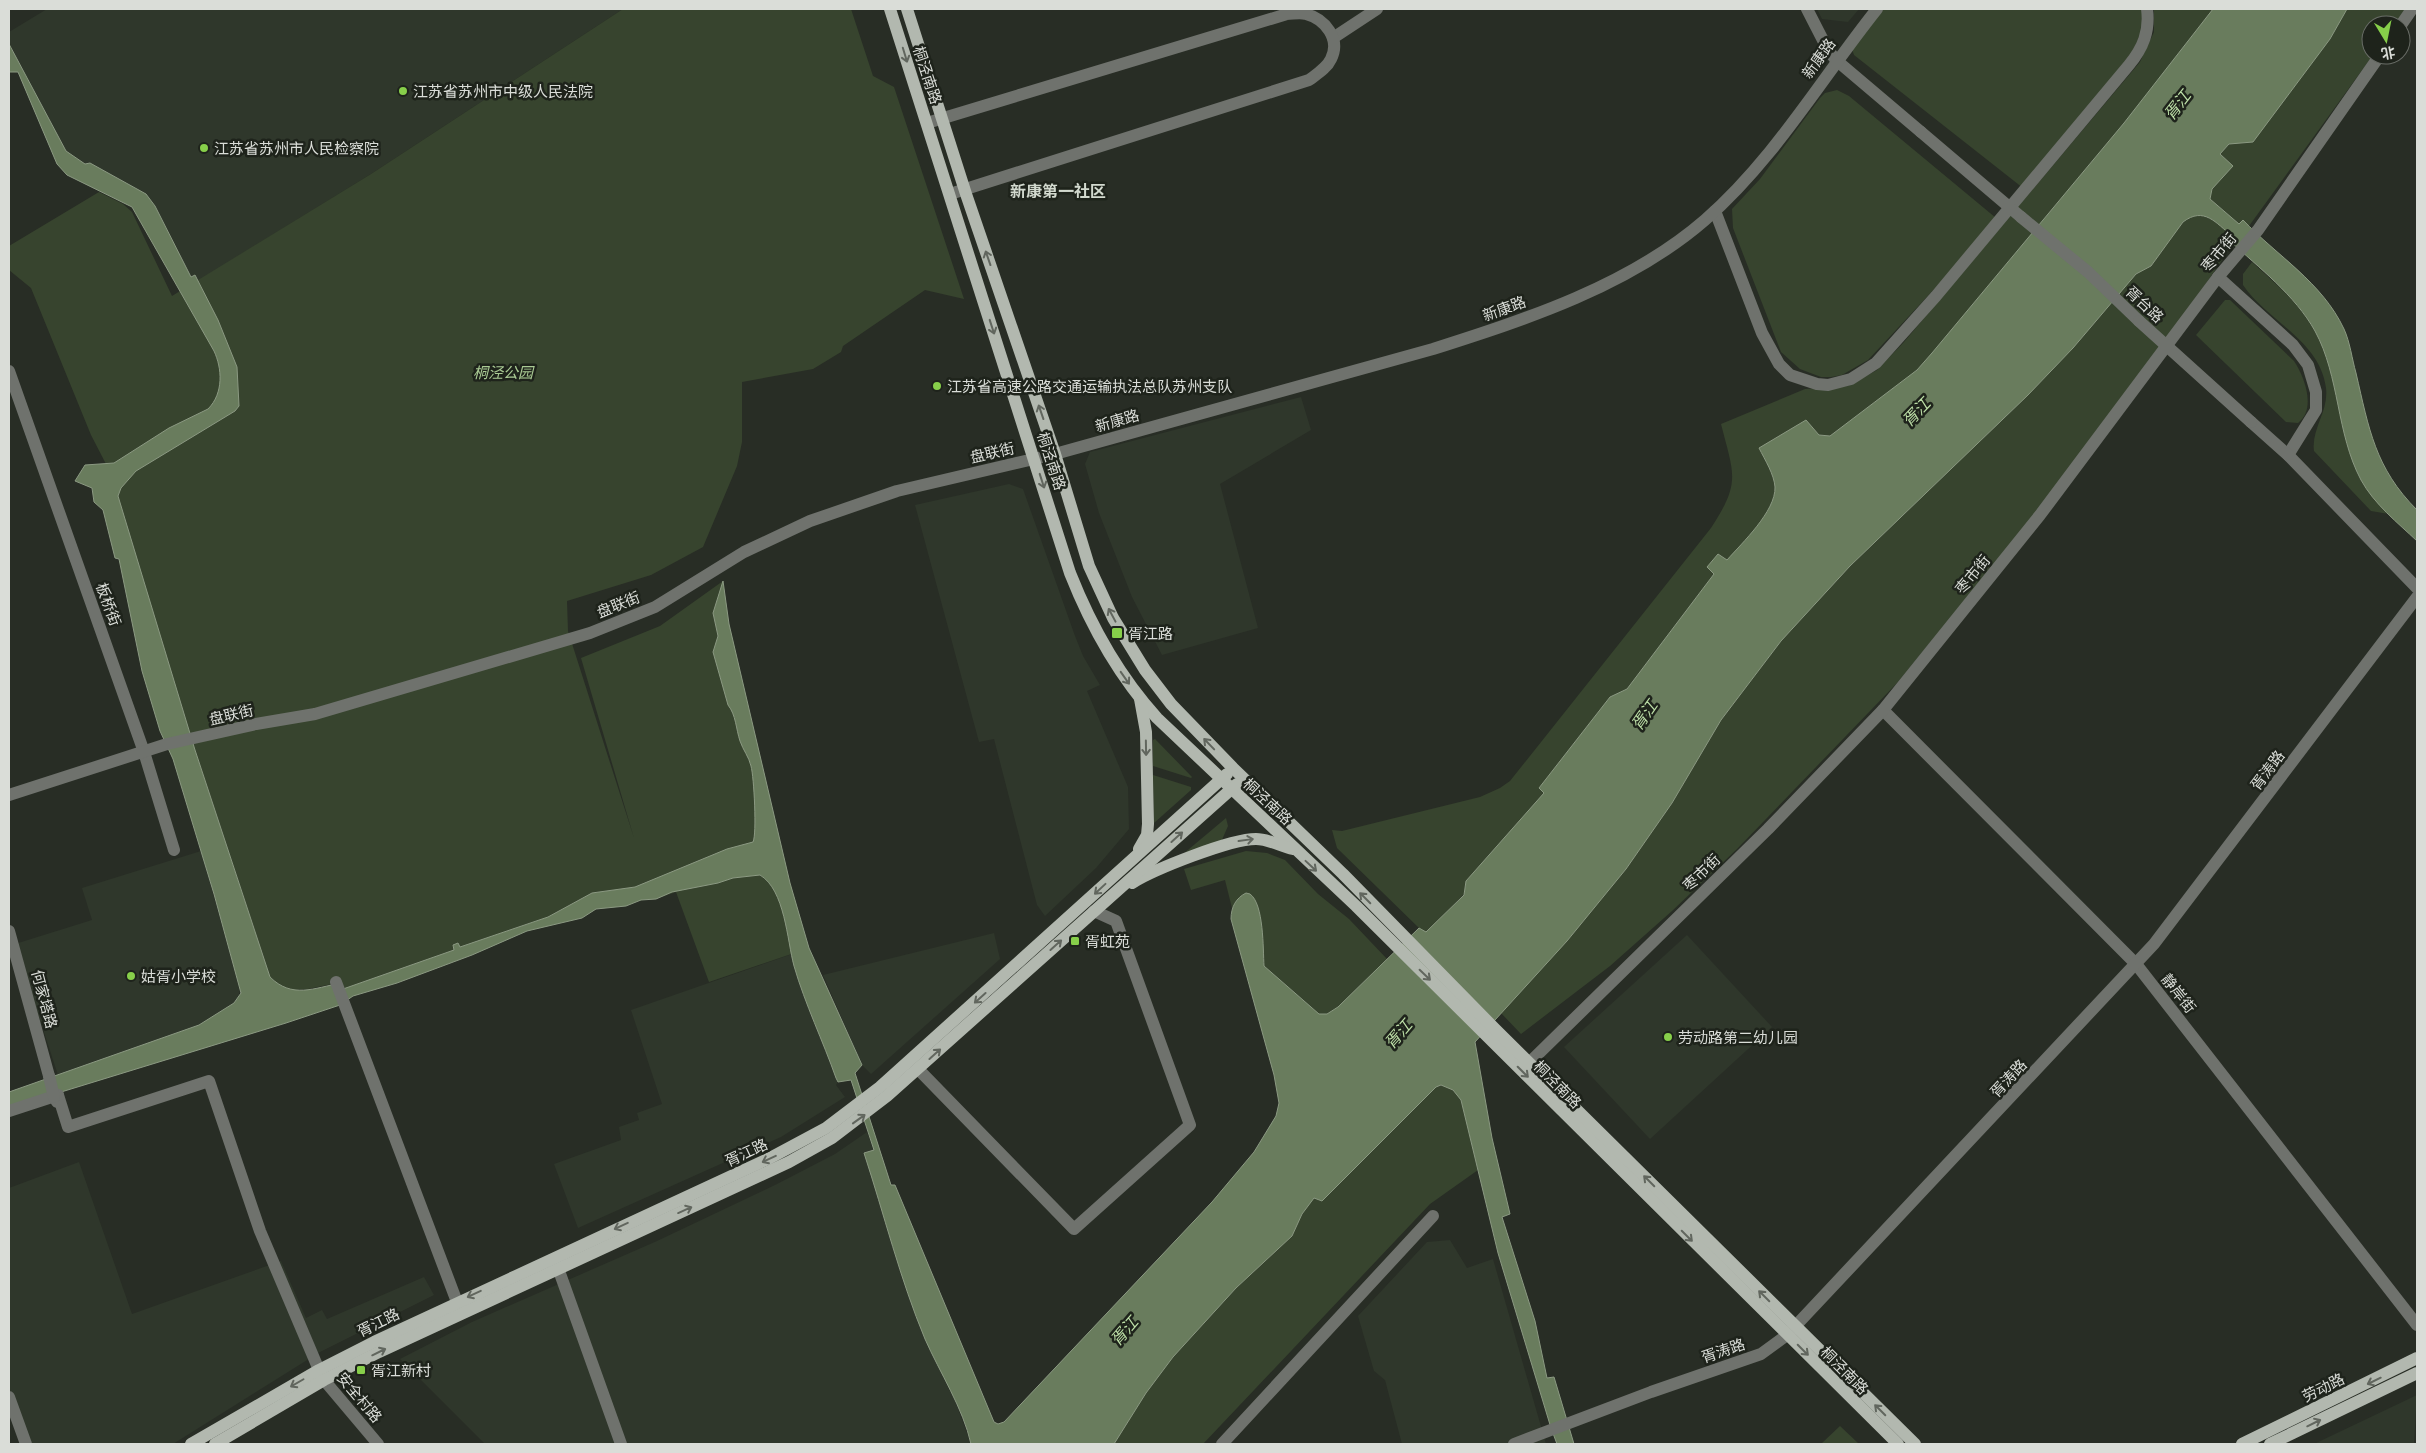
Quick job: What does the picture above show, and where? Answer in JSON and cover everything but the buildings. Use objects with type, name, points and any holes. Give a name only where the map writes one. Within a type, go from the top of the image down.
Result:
[{"type":"main road","name":"桐泾南路","points":[[890,9],[1081,600],[1110,657],[1140,700],[1294,849],[1395,936],[1791,1331],[1915,1444]]},
{"type":"main road","name":"桐泾南路","points":[[907,9],[965,189],[1055,454],[1089,566],[1114,618],[1157,686],[1233,768],[1343,874],[1395,936]]},
{"type":"main road","points":[[1136,856],[1147,835],[1148,824],[1146,732],[1140,700]]},
{"type":"main road","name":"胥江路","points":[[191,1444],[457,1302],[770,1158],[815,1141],[865,1115],[894,1082],[1233,768]]},
{"type":"main road","name":"胥江路","points":[[894,1082],[918,1069],[1244,778]]},
{"type":"main road","points":[[1119,889],[1159,870],[1236,842],[1259,839],[1294,849]]},
{"type":"main road","name":"桐泾南路","points":[[1492,1033],[1530,1062],[1898,1444]]},
{"type":"main road","name":"胥江路","points":[[215,1444],[321,1375],[404,1340],[782,1166],[815,1141]]},
{"type":"main road","name":"劳动路","points":[[2242,1444],[2389,1374],[2417,1358]]},
{"type":"main road","name":"劳动路","points":[[2270,1444],[2417,1373]]},
{"type":"street","points":[[1333,38],[1377,9]]},
{"type":"street","name":"胥台路","points":[[1807,9],[1828,50],[1836,60],[2088,272],[2288,455],[2417,588]]},
{"type":"street","name":"新康路","points":[[1034,458],[1055,454],[1433,349],[1531,315],[1599,287],[1630,270],[1683,236],[1714,211],[1753,171],[1788,129],[1836,60],[1877,9]]},
{"type":"street","points":[[1714,211],[1762,333],[1779,364],[1790,375],[1810,382],[1828,385],[1851,379],[1876,363],[1936,296],[2139,53],[2148,27],[2147,9]]},
{"type":"street","points":[[927,123],[1287,14],[1304,13],[1318,19],[1329,29],[1333,38],[1335,49],[1331,60],[1309,80],[950,194]]},
{"type":"street","name":"枣市街","points":[[1530,1062],[1768,829],[1883,710],[2040,515],[2218,277],[2258,230],[2373,65]]},
{"type":"street","points":[[2218,277],[2294,345],[2308,365],[2316,392],[2316,410],[2288,455]]},
{"type":"street","name":"板桥街","points":[[9,371],[144,752],[174,850]]},
{"type":"street","name":"盘联街","points":[[9,795],[167,744],[197,739],[256,724],[315,714],[590,633],[655,607],[744,552],[810,521],[897,491],[1034,458]]},
{"type":"street","name":"胥涛路","points":[[1514,1444],[1651,1392],[1761,1354],[1791,1331],[2154,944],[2417,597]]},
{"type":"street","name":"静岸街","points":[[1883,710],[2136,964],[2417,1325]]},
{"type":"street","points":[[918,1069],[1074,1229],[1190,1125],[1116,921],[1094,911]]},
{"type":"street","name":"何家塔路","points":[[9,934],[56,1096]]},
{"type":"street","points":[[336,982],[457,1302]]},
{"type":"street","name":"安全村路","points":[[56,1096],[68,1127],[209,1081],[260,1231],[321,1375],[378,1444]]},
{"type":"street","points":[[9,1112],[56,1096]]},
{"type":"street","points":[[1222,1444],[1433,1216]]},
{"type":"street","points":[[558,1268],[621,1444]]},
{"type":"street","points":[[9,1397],[26,1444]]},
{"type":"shaded area","name":"江苏省苏州市人民检察院","points":[[47,9],[623,9],[371,174],[198,281],[195,275],[191,277],[155,206],[146,194],[90,163],[85,165],[66,151],[9,44],[9,32]]},
{"type":"shaded area","points":[[1817,9],[1859,9],[1848,22],[1822,19]]},
{"type":"shaded area","points":[[1301,397],[1311,430],[1220,484],[1258,628],[1162,655],[1132,597],[1099,513],[1085,464],[1090,452]]},
{"type":"shaded area","points":[[1009,484],[1023,489],[1075,636],[1083,656],[1100,685],[1087,691],[1128,787],[1129,829],[1096,868],[1045,916],[1037,905],[994,739],[979,742],[915,505]]},
{"type":"shaded area","name":"姑胥小学校","points":[[201,851],[240,989],[238,1000],[199,1025],[58,1075],[15,944],[92,920],[82,888]]},
{"type":"shaded area","points":[[994,933],[1000,959],[871,1074],[862,1065],[823,975]]},
{"type":"shaded area","name":"劳动路第二幼儿园","points":[[1687,935],[1772,1027],[1650,1139],[1564,1047]]},
{"type":"shaded area","points":[[792,954],[794,967],[838,1082],[836,1085],[845,1097],[781,1137],[578,1228],[554,1164],[621,1140],[619,1127],[639,1120],[637,1113],[662,1104],[631,1010]]},
{"type":"shaded area","points":[[867,1132],[874,1150],[864,1153],[971,1444],[485,1444],[400,1359],[472,1322],[657,1241],[777,1184],[835,1154]]},
{"type":"shaded area","points":[[79,1162],[132,1314],[281,1261],[306,1318],[322,1310],[327,1319],[424,1277],[434,1295],[320,1352],[173,1444],[23,1444],[9,1408],[9,1188]]},
{"type":"shaded area","points":[[1450,1240],[1467,1268],[1493,1259],[1546,1444],[1402,1444],[1385,1380],[1374,1371],[1358,1316],[1427,1242]]},
{"type":"shaded area","points":[[2417,1395],[2414,1444],[2314,1444]]},
{"type":"green space","name":"桐泾公园","points":[[623,9],[851,9],[873,76],[894,87],[964,299],[925,290],[843,346],[841,352],[813,369],[742,382],[742,442],[737,466],[703,547],[651,575],[567,601],[568,631],[634,838],[581,658],[660,626],[723,581],[729,624],[790,883],[809,948],[709,982],[676,892],[656,899],[648,883],[635,887],[592,893],[548,917],[460,947],[458,943],[453,945],[454,950],[343,989],[332,984],[308,989],[283,989],[270,977],[195,750],[106,464],[91,435],[31,288],[9,270],[9,246],[99,192],[123,204],[132,212],[172,296],[371,174]]},
{"type":"green space","points":[[1883,9],[2143,9],[2144,24],[2133,52],[2023,188],[1854,55],[1852,49]]},
{"type":"green space","points":[[2154,9],[2213,9],[2124,123],[1917,370],[1830,436],[1819,435],[1814,429],[1760,448],[1771,472],[1775,487],[1770,506],[1757,526],[1727,561],[1718,554],[1707,567],[1714,574],[1627,689],[1610,697],[1539,788],[1544,793],[1466,881],[1464,894],[1426,933],[1419,928],[1337,848],[1332,830],[1342,831],[1480,797],[1510,781],[1711,528],[1721,512],[1731,488],[1732,478],[1729,455],[1721,424],[1805,389],[1848,386],[1877,370],[1904,342],[2140,62],[2154,32]]},
{"type":"green space","points":[[2347,9],[2405,9],[2401,15],[2361,15],[2361,65],[2366,65],[2249,226],[2243,220],[2239,224],[2210,199],[2212,189],[2233,166],[2220,154],[2330,39]]},
{"type":"green space","points":[[1837,90],[1849,96],[1996,218],[1939,284],[1868,360],[1842,375],[1821,377],[1800,369],[1781,352],[1733,228],[1732,209],[1760,179],[1820,98],[1825,93]]},
{"type":"green space","points":[[2193,215],[2205,216],[2215,221],[2232,236],[2229,240],[2233,244],[2157,355],[2023,529],[1897,683],[1737,849],[1672,911],[1610,966],[1521,1034],[1501,1013],[1567,941],[1626,869],[1672,803],[1721,720],[1781,641],[1850,566],[2028,395],[2073,348],[2136,274],[2151,266],[2183,222]]},
{"type":"green space","points":[[2252,262],[2282,289],[2308,319],[2315,331],[2332,377],[2343,431],[2354,465],[2371,495],[2389,514],[2371,511],[2314,451],[2315,435],[2326,396],[2322,371],[2304,344],[2253,298],[2243,285],[2243,274]]},
{"type":"green space","points":[[2225,300],[2230,300],[2298,367],[2305,384],[2308,401],[2304,417],[2298,423],[2286,422],[2196,335]]},
{"type":"green space","points":[[1155,739],[1191,778],[1153,766],[1153,740]]},
{"type":"green space","points":[[1153,775],[1191,787],[1191,790],[1154,823]]},
{"type":"green space","points":[[1226,818],[1228,826],[1221,842],[1182,855]]},
{"type":"green space","points":[[1246,851],[1267,853],[1285,860],[1318,894],[1349,919],[1387,959],[1338,1007],[1327,1014],[1319,1014],[1264,966],[1261,921],[1250,894],[1244,894],[1232,908],[1225,880],[1191,890],[1184,869]]},
{"type":"green space","points":[[1444,1085],[1457,1093],[1461,1100],[1478,1170],[1430,1204],[1203,1444],[1114,1444],[1146,1393],[1173,1357],[1236,1288],[1292,1236],[1302,1214],[1314,1197],[1322,1201],[1436,1087]]},
{"type":"green space","points":[[1840,1426],[1859,1444],[1821,1444]]},
{"type":"water","name":"胥江","points":[[2213,9],[2347,9],[2330,39],[2253,142],[2229,144],[2220,154],[2233,166],[2212,189],[2210,199],[2239,224],[2243,220],[2311,283],[2335,312],[2348,339],[2365,412],[2376,447],[2392,479],[2417,510],[2417,541],[2379,505],[2361,480],[2347,443],[2334,386],[2323,349],[2307,318],[2276,282],[2229,240],[2232,236],[2209,218],[2197,216],[2190,217],[2183,222],[2151,266],[2136,274],[2073,348],[2028,395],[1850,566],[1781,641],[1721,720],[1672,803],[1626,869],[1567,941],[1475,1042],[1492,1138],[1510,1214],[1502,1217],[1535,1321],[1547,1378],[1554,1377],[1574,1444],[1557,1444],[1551,1428],[1498,1253],[1461,1100],[1453,1090],[1441,1085],[1436,1087],[1322,1201],[1314,1198],[1302,1214],[1292,1236],[1236,1288],[1173,1357],[1146,1393],[1114,1444],[971,1444],[963,1417],[925,1339],[900,1270],[864,1153],[874,1150],[851,1080],[838,1082],[836,1078],[798,980],[780,904],[775,892],[760,875],[733,878],[718,883],[672,892],[656,899],[641,900],[626,906],[596,909],[582,918],[527,931],[472,955],[397,983],[353,996],[340,1005],[9,1108],[9,1092],[199,1025],[234,1003],[241,993],[214,894],[173,759],[160,731],[142,671],[119,559],[115,558],[103,510],[94,502],[92,488],[75,481],[85,465],[114,463],[169,428],[208,409],[217,396],[219,388],[219,365],[214,351],[132,207],[67,175],[57,164],[18,72],[9,72],[9,44],[66,151],[85,164],[90,163],[146,194],[155,206],[191,277],[195,275],[218,320],[237,367],[239,406],[235,411],[136,471],[121,488],[118,496],[195,750],[270,977],[278,984],[295,990],[312,989],[341,983],[343,989],[454,950],[453,945],[458,943],[460,947],[548,917],[592,893],[635,887],[727,849],[753,842],[755,805],[751,766],[740,741],[733,713],[728,705],[713,652],[718,636],[713,613],[723,581],[729,624],[790,883],[809,948],[862,1065],[855,1073],[891,1185],[895,1185],[994,1422],[998,1424],[1004,1422],[1212,1202],[1254,1152],[1276,1116],[1279,1103],[1274,1075],[1231,919],[1233,907],[1237,900],[1246,893],[1255,899],[1262,927],[1264,966],[1319,1014],[1327,1014],[1338,1007],[1419,928],[1426,932],[1464,895],[1466,881],[1544,793],[1539,788],[1610,697],[1627,689],[1714,574],[1707,567],[1718,554],[1727,560],[1764,516],[1774,496],[1775,487],[1771,472],[1759,448],[1806,420],[1819,435],[1830,436],[1917,370],[2124,123]]},
{"type":"place","name":"江苏省苏州市中级人民法院","points":[[403,91]]},
{"type":"place","name":"江苏省苏州市人民检察院","points":[[204,148]]},
{"type":"place","name":"江苏省高速公路交通运输执法总队苏州支队","points":[[937,386]]},
{"type":"place","name":"胥江路","points":[[1117,633]]},
{"type":"place","name":"胥虹苑","points":[[1075,941]]},
{"type":"place","name":"姑胥小学校","points":[[131,976]]},
{"type":"place","name":"劳动路第二幼儿园","points":[[1668,1037]]},
{"type":"place","name":"胥江新村","points":[[361,1370]]},
{"type":"district","name":"新康第一社区","points":[[1058,191]]}]
